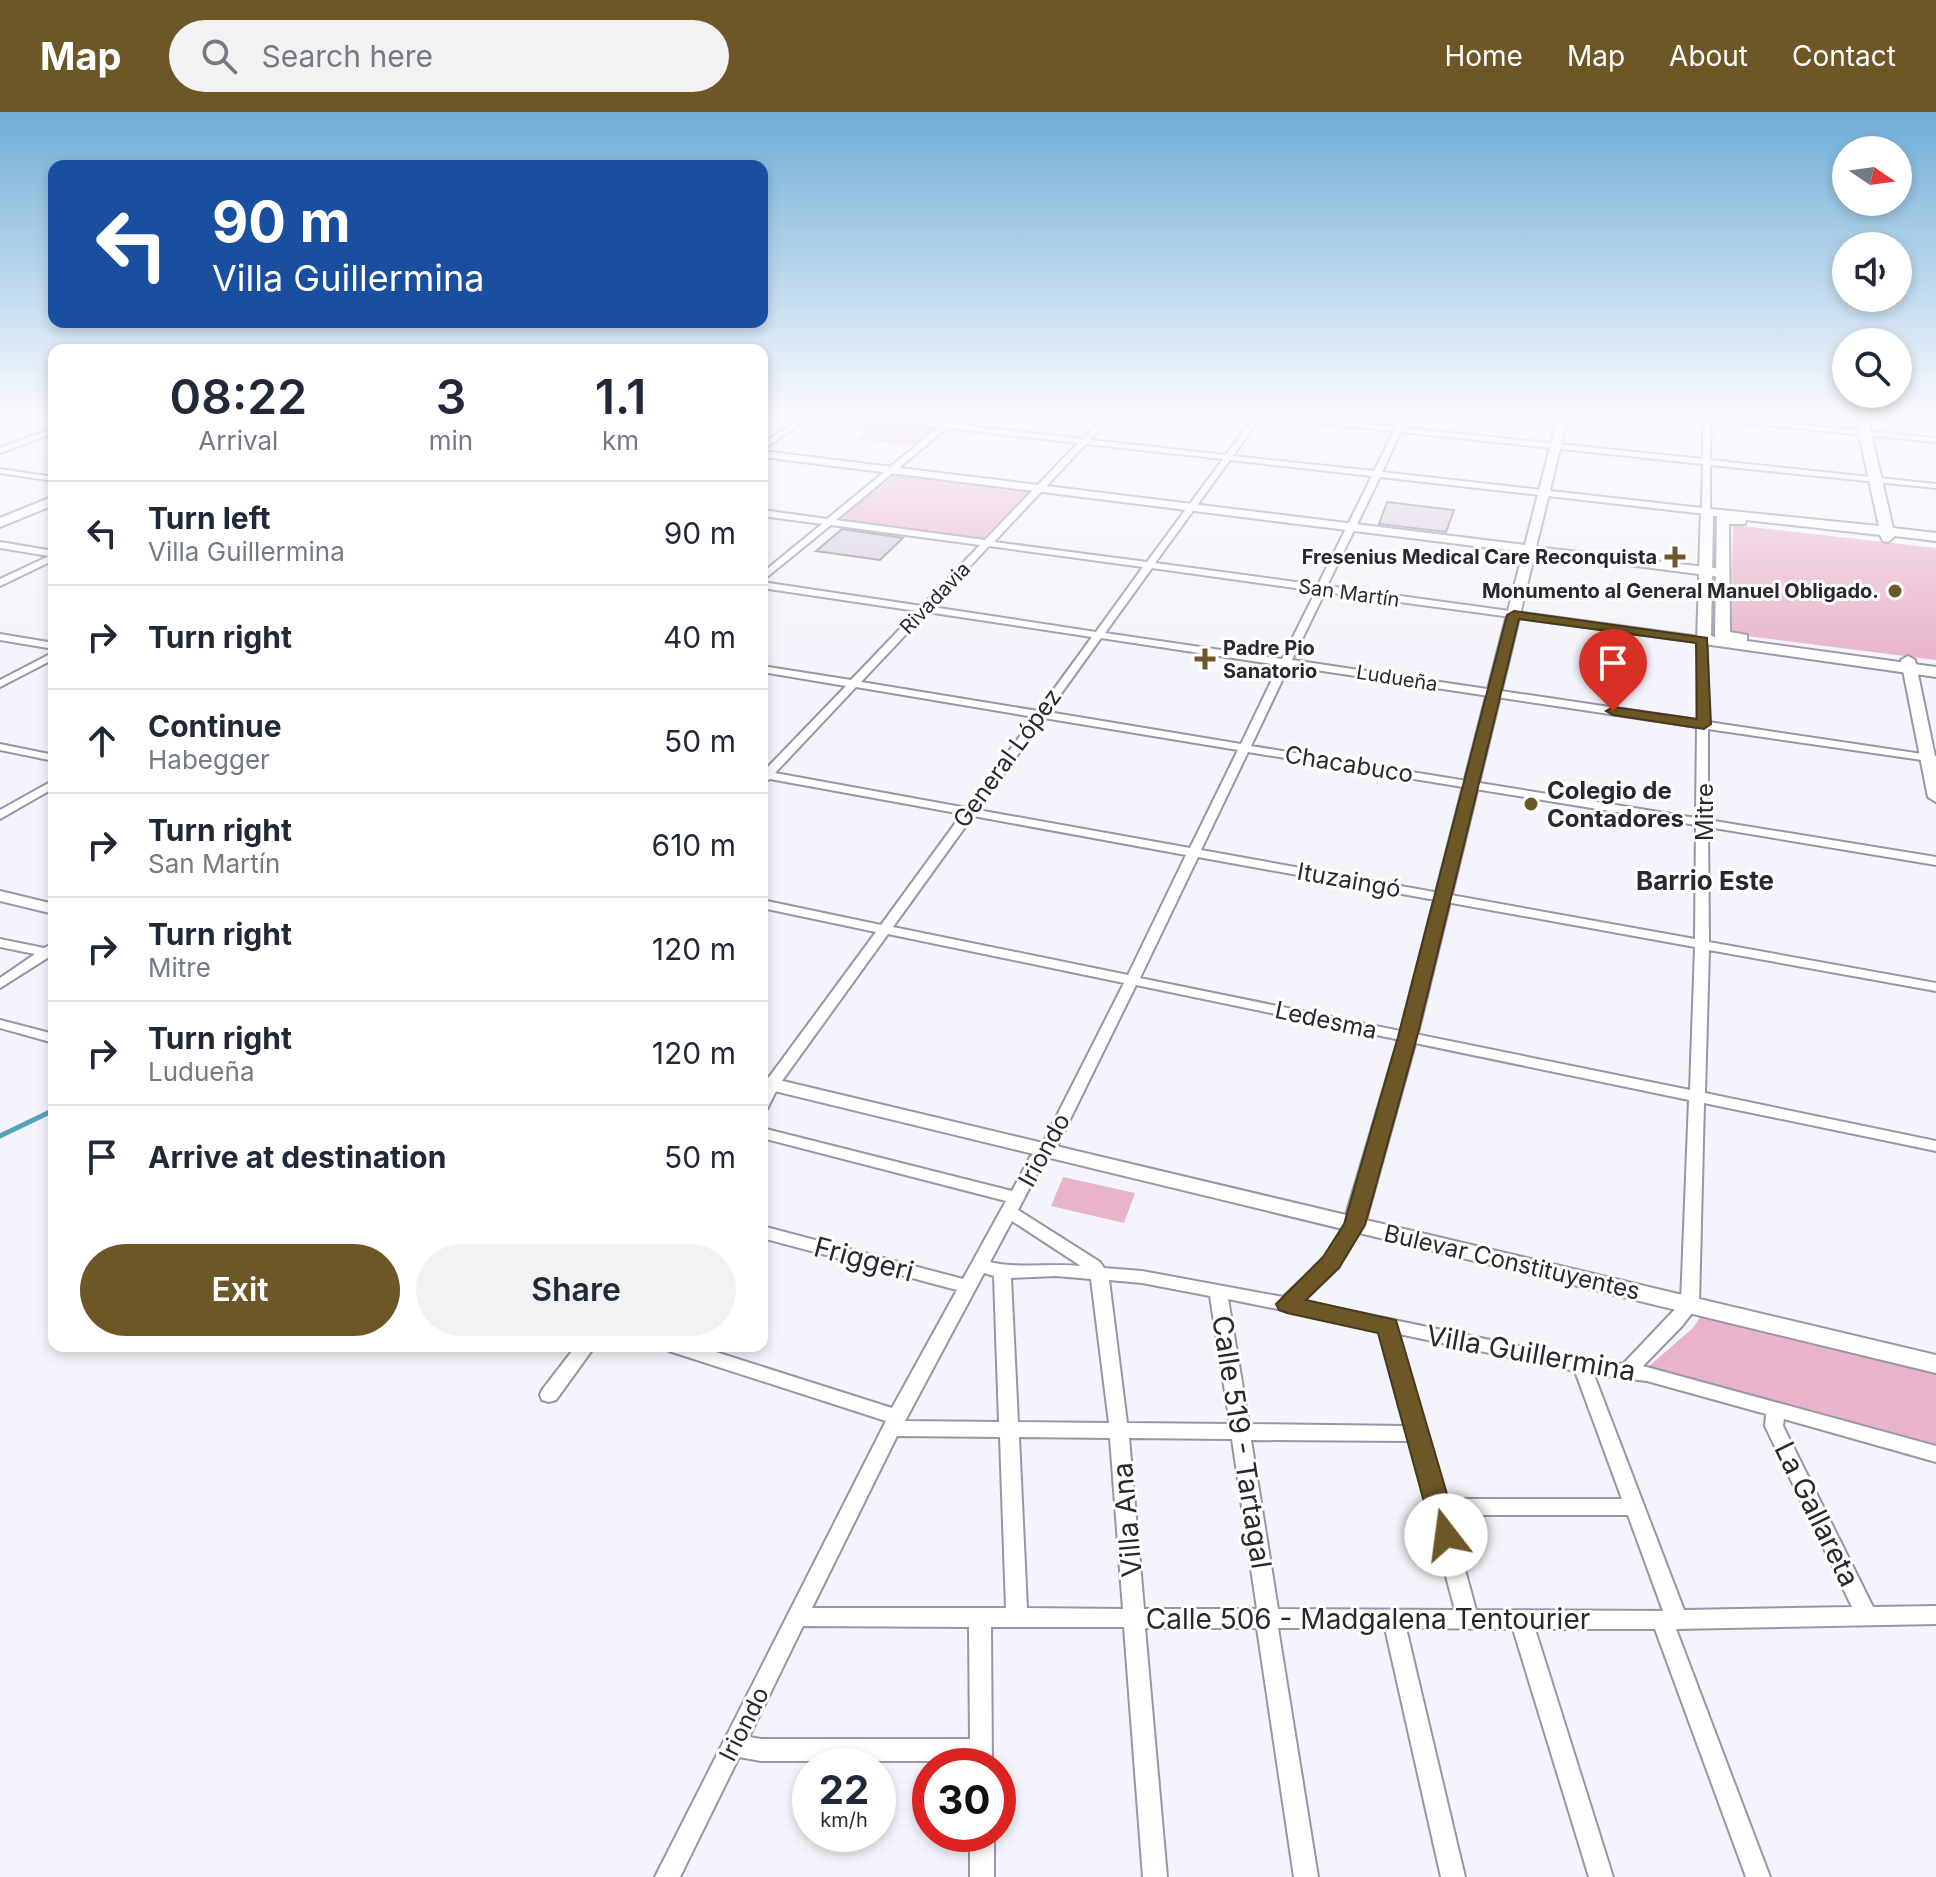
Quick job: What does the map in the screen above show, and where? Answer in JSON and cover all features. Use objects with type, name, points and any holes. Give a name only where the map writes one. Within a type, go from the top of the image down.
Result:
[{"type":"main road","points":[[1880,498],[1887,535]]},
{"type":"main road","points":[[0,520],[48,500]]},
{"type":"main road","points":[[1706,511],[1936,543]]},
{"type":"main road","name":"Mitre","points":[[1703,640],[1706,511]]},
{"type":"main road","points":[[1722,573],[1722,519],[1936,537]]},
{"type":"main road","name":"San Martín","points":[[1722,573],[1722,636],[1909,664],[1936,672]]},
{"type":"main road","name":"San Martín","points":[[1703,640],[1909,664],[1936,664]]},
{"type":"street","points":[[768,573],[859,498]]},
{"type":"street","name":"Rivadavia","points":[[768,773],[1030,498]]},
{"type":"street","points":[[1123,498],[1722,573]]},
{"type":"street","name":"General López","points":[[768,1082],[1198,498]]},
{"type":"street","name":"Iriondo","points":[[667,1877],[895,1422],[978,1266],[1042,1155],[1132,980],[1365,498]]},
{"type":"street","points":[[1287,1304],[1331,1262],[1354,1225],[1408,1037],[1542,498]]},
{"type":"street","points":[[1592,498],[1706,511]]},
{"type":"street","name":"Mitre","points":[[1706,498],[1706,511]]},
{"type":"street","name":"San Martín","points":[[768,514],[1703,640]]},
{"type":"street","points":[[0,545],[48,554]]},
{"type":"street","points":[[0,583],[48,558]]},
{"type":"street","name":"Ludueña","points":[[768,586],[1932,758]]},
{"type":"street","points":[[0,637],[48,645]]},
{"type":"street","name":"Mitre","points":[[1690,1304],[1702,944],[1703,640]]},
{"type":"street","points":[[0,684],[48,658]]},
{"type":"street","points":[[1909,664],[1932,758],[1936,797]]},
{"type":"street","name":"Chacabuco","points":[[768,670],[1936,861]]},
{"type":"street","points":[[0,747],[48,757]]},
{"type":"street","name":"Ituzaingó","points":[[768,778],[1194,851],[1936,987]]},
{"type":"street","points":[[0,815],[48,787]]},
{"type":"street","points":[[0,896],[48,908]]},
{"type":"street","name":"Ledesma","points":[[768,905],[1936,1146]]},
{"type":"street","points":[[0,943],[48,950]]},
{"type":"street","points":[[0,984],[48,954]]},
{"type":"street","points":[[0,1024],[48,1037]]},
{"type":"street","name":"Bulevar Constituyentes","points":[[768,1083],[1042,1155],[1354,1225],[1936,1364]]},
{"type":"street","points":[[768,1135],[1013,1205],[1099,1273]]},
{"type":"street","name":"Friggeri","points":[[768,1234],[967,1286]]},
{"type":"street","name":"Villa Guillermina","points":[[978,1266],[1002,1271],[1142,1277],[1582,1366],[1629,1370],[1936,1454]]},
{"type":"street","points":[[1002,1271],[1017,1617]]},
{"type":"street","name":"Villa Ana","points":[[1099,1273],[1119,1431],[1155,1877]]},
{"type":"street","name":"Calle 519 - Tartagal","points":[[1218,1292],[1269,1619],[1267,1634],[1306,1877]]},
{"type":"street","points":[[1629,1370],[1653,1343],[1674,1326],[1690,1304]]},
{"type":"street","points":[[1388,1327],[1468,1619]]},
{"type":"street","points":[[549,1395],[581,1352]]},
{"type":"street","points":[[692,1352],[895,1422],[1010,1431],[1241,1430],[1419,1434]]},
{"type":"street","points":[[1582,1366],[1758,1877]]},
{"type":"street","name":"La Gallareta","points":[[1776,1410],[1774,1426],[1867,1616]]},
{"type":"street","points":[[1439,1507],[1633,1507]]},
{"type":"street","name":"Calle 506 - Madgalena Tentourier","points":[[799,1617],[1670,1620],[1936,1615]]},
{"type":"street","points":[[980,1617],[981,1748]]},
{"type":"street","points":[[1393,1619],[1453,1877]]},
{"type":"street","points":[[1521,1619],[1601,1877]]},
{"type":"street","points":[[734,1745],[761,1750],[912,1755]]},
{"type":"street","points":[[982,1852],[982,1877]]},
{"type":"shaded area","points":[[864,498],[1023,498],[982,540],[837,521]]},
{"type":"shaded area","points":[[1733,525],[1936,548],[1936,660],[1731,634]]},
{"type":"shaded area","points":[[1063,1177],[1135,1193],[1124,1223],[1051,1206]]},
{"type":"shaded area","points":[[1701,1316],[1936,1372],[1936,1446],[1650,1371],[1649,1366],[1693,1328]]},
{"type":"building","points":[[1387,502],[1454,510],[1446,532],[1379,524]]},
{"type":"building","points":[[842,529],[903,538],[880,560],[816,551]]},
{"type":"waterway","points":[[0,1136],[48,1113]]},
{"type":"place","name":"Fresenius Medical Care Reconquista","points":[[1675,557]]},
{"type":"place","name":"Monumento al General Manuel Obligado.","points":[[1895,591]]},
{"type":"place","name":"Padre Pio Sanatorio","points":[[1205,659]]},
{"type":"place","name":"Colegio de Contadores","points":[[1531,804]]},
{"type":"district","name":"Barrio Este","points":[[1705,880]]},
{"type":"route","points":[[1446,1535],[1388,1327],[1287,1304],[1331,1262],[1342,1249],[1354,1225],[1408,1037],[1514,615],[1703,640],[1704,724],[1613,711]]}]
